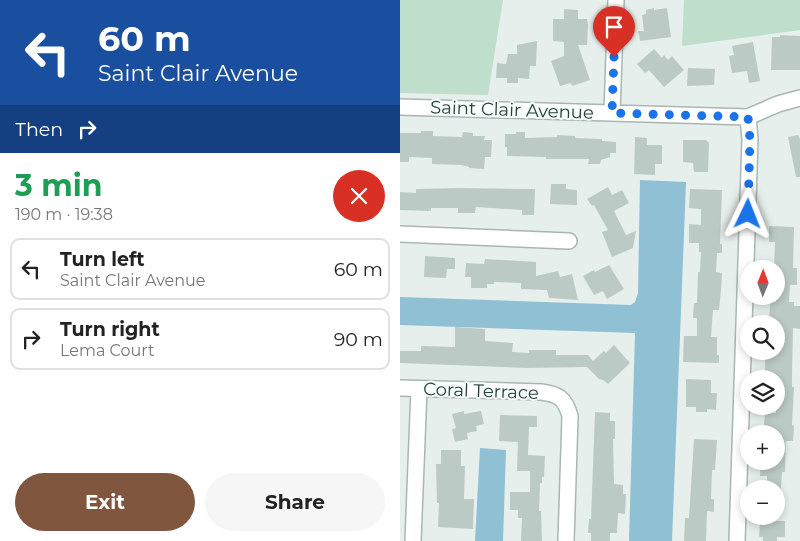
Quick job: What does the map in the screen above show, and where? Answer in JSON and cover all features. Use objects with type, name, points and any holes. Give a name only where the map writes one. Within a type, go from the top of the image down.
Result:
[{"type":"street","points":[[612,113],[616,0]]},
{"type":"street","name":"Saint Clair Avenue","points":[[400,107],[748,117],[778,104],[800,98]]},
{"type":"street","points":[[737,541],[750,139],[748,117]]},
{"type":"street","points":[[400,234],[569,240]]},
{"type":"street","name":"Coral Terrace","points":[[400,388],[541,392],[551,393],[561,398],[567,406],[570,416],[566,541]]},
{"type":"street","points":[[412,541],[419,388]]},
{"type":"green space","points":[[400,0],[503,0],[488,95],[400,93]]},
{"type":"green space","points":[[684,0],[800,0],[800,30],[682,46]]},
{"type":"water","points":[[640,180],[686,182],[672,541],[629,541],[635,333],[400,325],[400,297],[631,305],[635,302],[638,293]]},
{"type":"water","points":[[480,448],[506,450],[503,541],[475,541]]},
{"type":"building","points":[[654,8],[654,10],[667,8],[671,37],[640,41],[638,31],[644,31],[642,15],[646,14],[646,10]]},
{"type":"building","points":[[564,9],[578,10],[578,19],[587,19],[588,24],[587,45],[578,45],[590,80],[572,86],[571,83],[560,86],[551,61],[564,56],[564,42],[553,41],[553,19],[564,19]]},
{"type":"building","points":[[780,35],[800,36],[800,70],[771,70],[772,37],[780,37]]},
{"type":"building","points":[[537,41],[536,66],[530,66],[529,79],[518,78],[518,83],[507,83],[507,78],[496,78],[497,63],[506,64],[508,54],[517,54],[517,45]]},
{"type":"building","points":[[753,42],[760,81],[749,83],[747,71],[732,73],[729,56],[734,55],[732,46]]},
{"type":"building","points":[[654,49],[662,58],[664,55],[668,60],[672,56],[684,70],[664,87],[649,70],[645,73],[637,64]]},
{"type":"building","points":[[688,68],[715,69],[714,85],[687,86]]},
{"type":"building","points":[[421,131],[433,131],[433,136],[462,137],[463,132],[473,133],[473,136],[485,136],[484,140],[492,140],[491,157],[485,157],[484,169],[469,168],[461,165],[432,164],[432,158],[409,157],[409,162],[400,162],[400,133],[421,133]]},
{"type":"building","points":[[516,132],[525,132],[525,138],[557,137],[557,135],[602,139],[602,141],[616,142],[616,153],[610,153],[610,157],[601,160],[600,164],[588,164],[589,159],[546,159],[546,157],[507,156],[505,134],[516,134]]},
{"type":"building","points":[[798,135],[800,139],[800,177],[796,177],[788,137]]},
{"type":"building","points":[[635,137],[647,138],[647,145],[662,145],[662,164],[655,164],[655,175],[634,174]]},
{"type":"building","points":[[683,140],[706,140],[709,143],[708,172],[694,172],[693,163],[683,162]]},
{"type":"building","points":[[551,184],[566,184],[566,189],[577,190],[577,205],[550,204]]},
{"type":"building","points":[[608,187],[612,195],[622,190],[629,203],[614,211],[626,235],[636,231],[633,248],[612,257],[602,232],[608,230],[594,205],[592,206],[587,199]]},
{"type":"building","points":[[416,189],[535,189],[534,215],[522,215],[522,210],[476,207],[475,213],[458,213],[458,208],[431,208],[431,211],[400,210],[400,192],[416,193]]},
{"type":"building","points":[[690,189],[722,190],[720,244],[722,244],[722,253],[717,253],[716,272],[722,273],[721,290],[719,310],[713,310],[711,337],[717,337],[719,363],[683,362],[684,336],[697,336],[697,318],[693,318],[694,303],[697,303],[701,252],[699,252],[699,243],[689,243],[689,224],[701,225],[701,209],[689,208]]},
{"type":"building","points":[[769,226],[794,227],[793,268],[797,268],[797,285],[790,285],[789,302],[794,302],[794,306],[800,306],[800,329],[793,328],[793,441],[786,441],[785,472],[782,472],[782,480],[767,480],[767,476],[760,476],[760,470],[785,470],[785,425],[764,425],[765,415],[785,415],[785,370],[765,370],[765,360],[785,360],[785,315],[769,315],[770,305],[785,305],[785,260],[774,260],[775,242],[769,242]]},
{"type":"building","points":[[425,256],[455,258],[455,269],[447,269],[446,278],[424,277]]},
{"type":"building","points":[[485,259],[536,262],[536,276],[558,271],[560,277],[572,274],[578,300],[549,298],[547,290],[521,289],[521,283],[494,282],[494,284],[487,284],[487,288],[471,288],[471,277],[465,277],[466,263],[484,264]]},
{"type":"building","points":[[609,265],[624,289],[607,299],[603,291],[594,295],[583,276]]},
{"type":"building","points":[[455,327],[485,329],[485,341],[513,343],[512,352],[529,353],[529,350],[556,350],[556,355],[588,355],[593,361],[604,351],[606,353],[614,345],[630,363],[608,384],[599,379],[587,367],[526,368],[400,363],[400,351],[421,351],[421,346],[455,347]]},
{"type":"building","points":[[686,379],[711,380],[711,393],[717,393],[716,410],[707,409],[707,412],[696,412],[696,407],[686,407]]},
{"type":"building","points":[[464,411],[464,414],[481,411],[484,424],[476,426],[477,431],[467,433],[468,439],[455,442],[452,429],[456,428],[452,414]]},
{"type":"building","points":[[595,412],[610,413],[610,421],[615,421],[615,439],[613,439],[614,484],[623,485],[623,494],[626,494],[625,514],[618,513],[617,533],[610,533],[610,541],[591,541],[591,533],[588,533],[589,519],[591,519]]},
{"type":"building","points":[[500,415],[537,416],[537,427],[529,427],[528,455],[545,456],[544,477],[542,477],[542,483],[540,483],[539,511],[541,511],[542,541],[521,541],[522,518],[518,518],[518,510],[510,510],[510,492],[530,492],[530,471],[517,471],[518,442],[499,441]]},
{"type":"building","points":[[694,439],[717,440],[715,470],[712,470],[711,499],[714,499],[714,512],[707,511],[706,541],[684,541],[685,518],[689,518]]},
{"type":"building","points":[[441,450],[461,450],[461,466],[465,466],[464,499],[474,499],[473,529],[438,527],[439,503],[437,503],[436,464],[441,464]]},
{"type":"building","points":[[760,525],[785,525],[785,537],[777,537],[777,541],[763,541],[763,537],[759,537]]},
{"type":"route","points":[[614,57],[612,113],[728,118],[748,117],[750,139],[748,214]]}]
